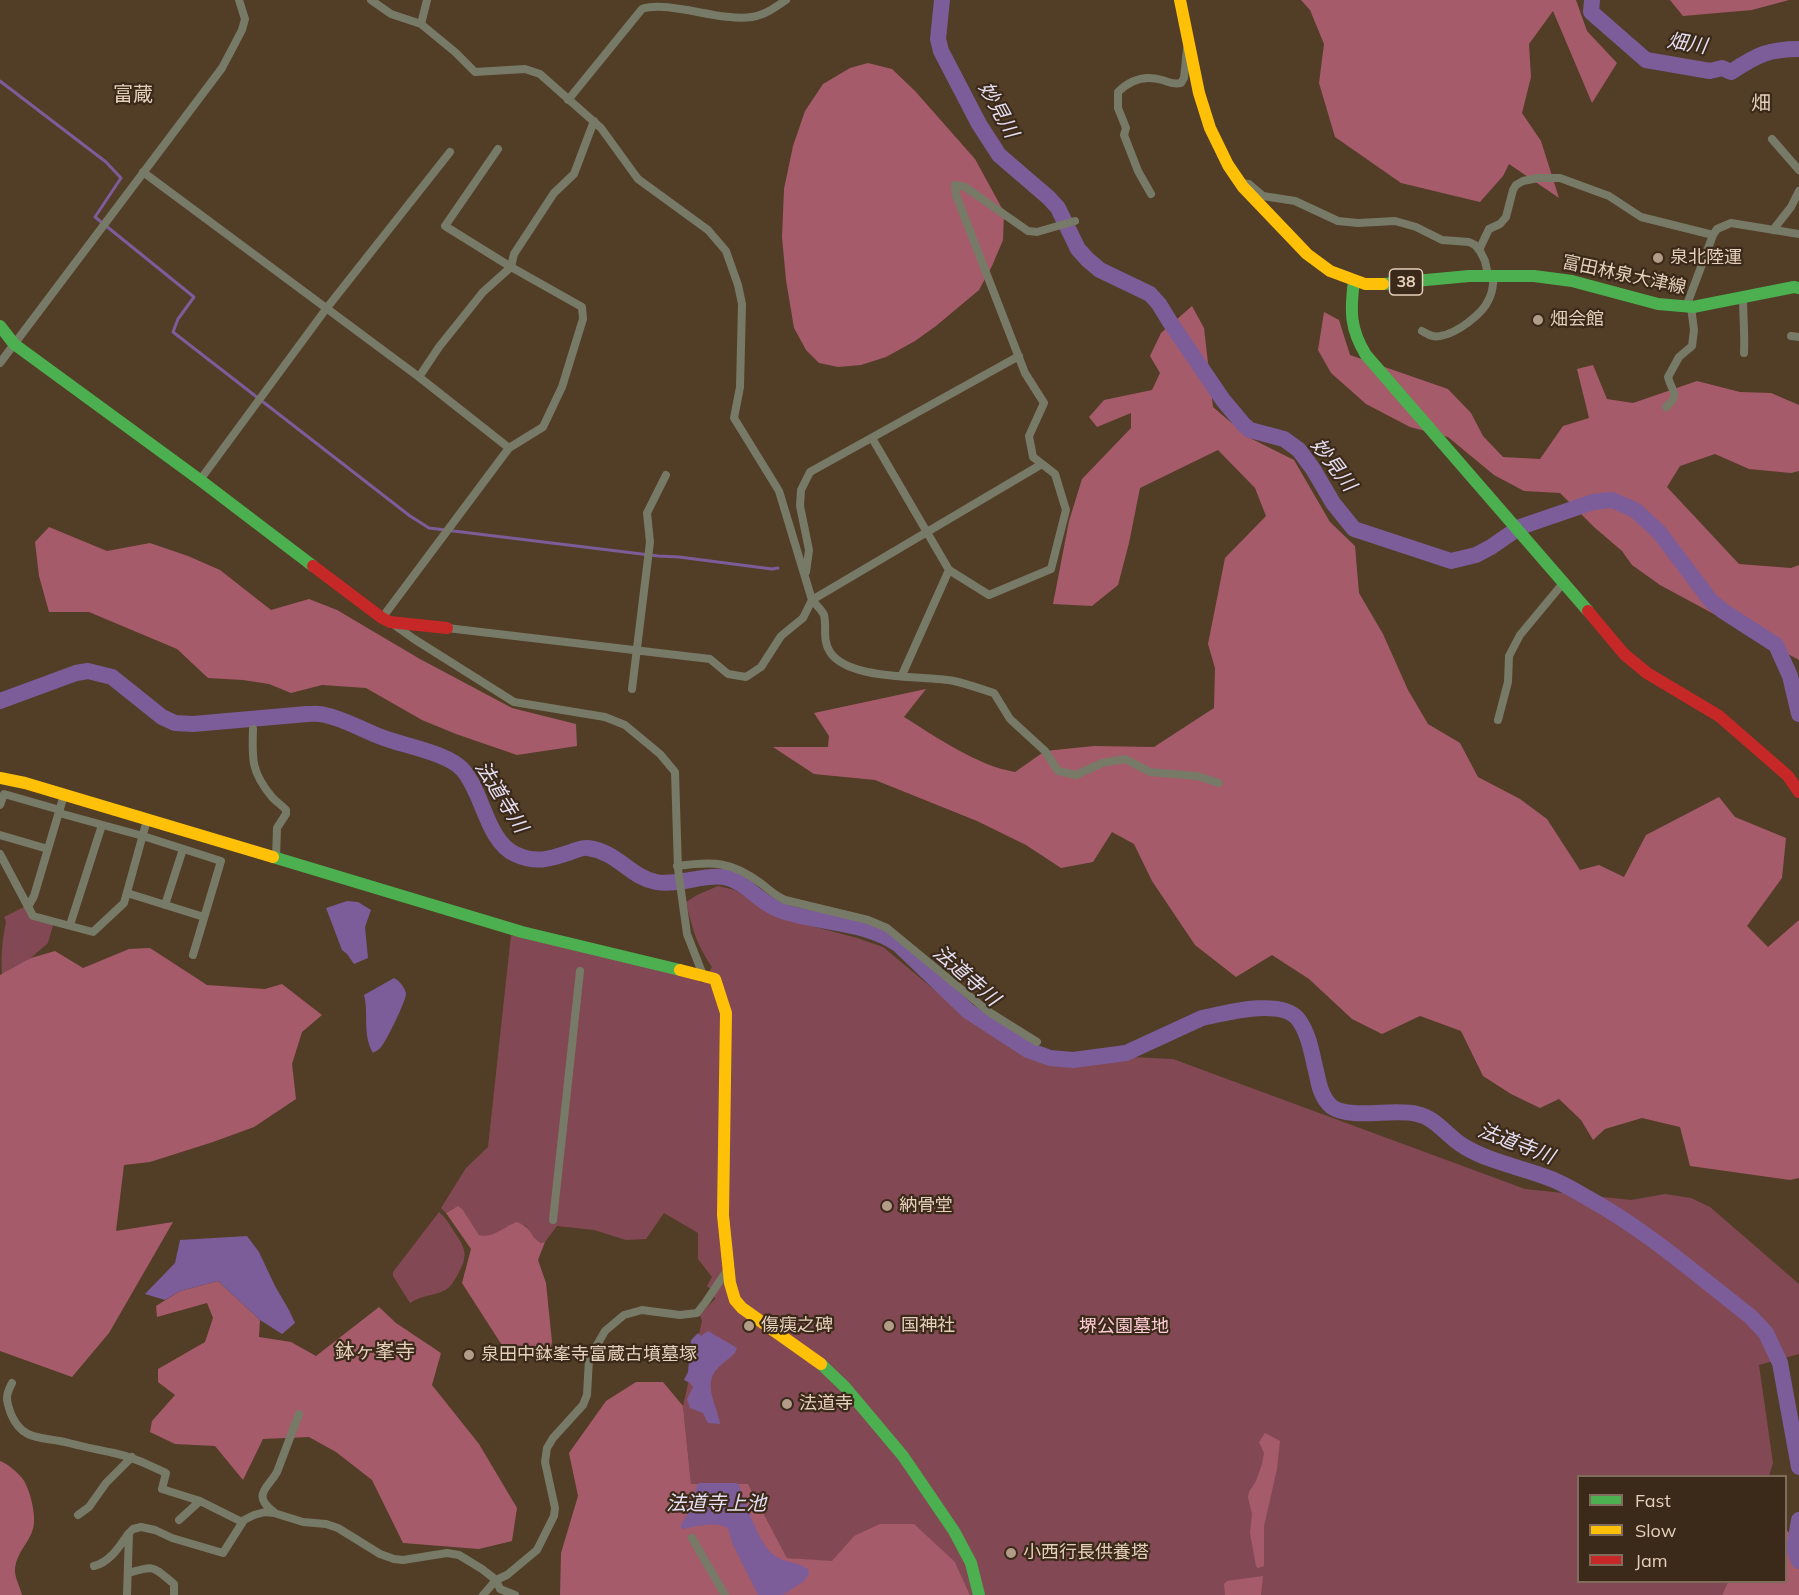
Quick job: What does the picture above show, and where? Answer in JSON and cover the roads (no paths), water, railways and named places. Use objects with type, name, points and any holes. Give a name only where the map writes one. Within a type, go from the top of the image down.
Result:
[{"type":"street","points":[[0,363],[222,68],[242,30],[244,19],[239,0]]},
{"type":"street","points":[[371,0],[391,14],[421,24],[475,72],[525,69],[540,74],[601,128],[638,179],[708,230],[726,252],[742,303],[740,387],[734,418],[779,491],[813,600],[824,614],[825,639],[830,651],[841,663],[874,674],[955,681],[994,693],[1010,719],[1045,751],[1058,771],[1076,775],[1102,763],[1125,759],[1150,772],[1197,776],[1219,783]]},
{"type":"street","points":[[421,24],[427,0]]},
{"type":"street","points":[[568,100],[645,3],[665,2],[720,15],[752,17],[770,11],[786,0]]},
{"type":"street","name":"富田林泉大津線","points":[[1180,0],[1199,93],[1210,128],[1228,165],[1241,183],[1306,254],[1330,271],[1365,284],[1491,275],[1556,278],[1588,284],[1662,305],[1688,307],[1794,287],[1799,288]]},
{"type":"street","points":[[1150,194],[1124,135],[1126,128],[1118,108],[1118,92],[1134,80],[1143,78],[1181,83],[1184,78],[1189,43]]},
{"type":"street","points":[[419,377],[439,347],[483,292],[511,267],[514,254],[554,194],[574,174],[594,121]]},
{"type":"street","points":[[1772,139],[1799,170]]},
{"type":"street","points":[[386,620],[509,448],[543,427],[562,387],[583,319],[582,308],[446,226],[498,149]]},
{"type":"street","points":[[200,480],[326,309],[450,152]]},
{"type":"street","points":[[143,172],[419,377],[509,448]]},
{"type":"street","points":[[1479,250],[1489,229],[1500,224],[1506,217],[1516,185],[1538,178],[1560,178],[1609,196],[1641,217],[1713,235]]},
{"type":"street","points":[[1241,183],[1249,184],[1263,196],[1295,201],[1338,221],[1346,223],[1404,222],[1442,240],[1469,242],[1475,245],[1491,275],[1492,292],[1489,301],[1474,317],[1455,330],[1440,336],[1431,336],[1422,331]]},
{"type":"street","points":[[872,438],[949,570],[989,595],[1051,569],[1066,510],[1055,474],[1034,458],[1029,436],[1044,403],[1025,373],[956,195],[955,185],[965,187],[1028,231],[1037,232],[1075,221]]},
{"type":"street","points":[[1773,230],[1791,207],[1799,191]]},
{"type":"street","points":[[1666,407],[1676,395],[1668,377],[1679,357],[1692,346],[1694,340],[1688,307],[1717,229],[1731,223],[1799,234]]},
{"type":"street","points":[[1354,281],[1350,310],[1352,325],[1366,356],[1624,654],[1647,673],[1719,716],[1788,776],[1799,792]]},
{"type":"street","points":[[1743,297],[1744,353]]},
{"type":"street","points":[[0,326],[14,344],[414,639],[514,702],[605,717],[625,725],[660,754],[675,772],[677,868],[687,934],[703,975]]},
{"type":"street","points":[[806,579],[809,550],[800,506],[801,490],[810,472],[1019,356]]},
{"type":"street","points":[[386,620],[710,659],[728,674],[746,677],[760,667],[781,636],[803,618],[813,600],[1042,464]]},
{"type":"street","points":[[632,689],[650,542],[646,513],[666,475]]},
{"type":"street","points":[[902,675],[949,570]]},
{"type":"street","points":[[1498,720],[1508,682],[1509,656],[1520,635],[1564,582]]},
{"type":"street","points":[[253,729],[253,765],[262,784],[274,800],[286,810],[277,828],[276,859]]},
{"type":"street","points":[[0,778],[25,783],[522,932],[715,979],[726,1013],[723,1215],[732,1293],[742,1308],[819,1362],[845,1387],[903,1456],[954,1531],[971,1563],[979,1595]]},
{"type":"street","points":[[0,805],[4,794],[221,861],[193,955]]},
{"type":"street","points":[[28,907],[64,795]]},
{"type":"street","points":[[0,854],[33,916],[93,932],[124,903],[147,820]]},
{"type":"street","points":[[70,925],[102,825]]},
{"type":"street","points":[[0,835],[48,849]]},
{"type":"street","points":[[165,905],[183,849]]},
{"type":"street","points":[[677,868],[708,862],[728,865],[761,884],[773,895],[785,900],[868,920],[887,928],[989,1012],[1037,1042]]},
{"type":"street","points":[[127,892],[204,917]]},
{"type":"street","points":[[553,1220],[580,971]]},
{"type":"street","points":[[483,1595],[537,1550],[554,1516],[554,1496],[545,1462],[547,1448],[583,1405],[587,1395],[589,1359],[605,1331],[624,1315],[642,1310],[680,1315],[697,1313],[728,1269]]},
{"type":"street","points":[[12,1383],[6,1401],[15,1422],[22,1431],[34,1437],[132,1457],[166,1473],[162,1489],[200,1502],[243,1522]]},
{"type":"street","points":[[274,1513],[266,1507],[263,1491],[277,1472],[299,1414]]},
{"type":"street","points":[[78,1515],[89,1507],[106,1483],[120,1472],[132,1457]]},
{"type":"street","points":[[179,1520],[200,1502]]},
{"type":"street","points":[[94,1566],[109,1559],[132,1529],[141,1527],[223,1553],[243,1522],[254,1515],[265,1512],[338,1528],[380,1554],[394,1559],[403,1560],[447,1553],[459,1555],[482,1569],[500,1589],[515,1595]]},
{"type":"street","points":[[127,1595],[129,1533]]},
{"type":"street","points":[[692,1538],[724,1595]]},
{"type":"street","points":[[128,1573],[149,1567],[156,1569],[174,1584],[173,1594]]},
{"type":"street","points":[[491,1595],[496,1582]]},
{"type":"water","points":[[347,901],[358,902],[371,910],[365,927],[368,958],[354,964],[342,950],[326,908]]},
{"type":"water","points":[[394,978],[403,986],[405,997],[387,1037],[380,1048],[373,1053],[368,1039],[364,995]]},
{"type":"water","points":[[247,1236],[259,1252],[295,1323],[282,1334],[260,1320],[218,1281],[180,1291],[165,1300],[145,1294],[175,1263],[180,1240]]},
{"type":"water","points":[[708,1331],[737,1348],[715,1372],[712,1379],[712,1393],[720,1424],[708,1423],[703,1413],[690,1408],[687,1399],[693,1387],[684,1380],[688,1372],[691,1340],[698,1333],[701,1336]]},
{"type":"water","name":"法道寺上池","points":[[699,1483],[736,1483],[739,1485],[754,1525],[765,1545],[777,1557],[808,1569],[809,1574],[804,1581],[783,1595],[758,1595],[732,1543],[728,1528],[712,1524],[681,1528],[691,1508]]},
{"type":"waterway","name":"妙見川","points":[[942,0],[938,39],[941,51],[979,124],[999,155],[1058,208],[1078,249],[1088,260],[1100,270],[1150,294],[1223,400],[1244,425],[1250,430],[1284,439],[1299,450],[1333,503],[1354,529],[1451,561],[1476,555],[1520,527],[1593,502],[1612,500],[1635,510],[1659,532],[1711,601],[1776,645],[1790,676],[1799,714]]},
{"type":"waterway","name":"畑川","points":[[1592,0],[1591,12],[1646,60],[1710,71],[1722,68],[1731,72],[1763,54],[1799,49]]},
{"type":"waterway","points":[[0,81],[106,162],[121,178],[95,217],[194,297],[178,319],[173,332],[410,516],[429,528],[778,568]]},
{"type":"waterway","name":"法道寺川","points":[[0,701],[76,673],[88,671],[112,677],[162,717],[175,723],[193,724],[314,714],[340,719],[384,738],[437,755],[456,764],[470,780],[498,839],[515,854],[536,860],[588,848],[608,854],[639,875],[656,882],[724,877],[739,883],[774,908],[782,911],[871,931],[898,944],[968,1011],[1028,1050],[1050,1058],[1073,1060],[1126,1053],[1202,1018],[1225,1013],[1266,1008],[1290,1013],[1298,1019],[1305,1032],[1319,1084],[1332,1107],[1350,1113],[1397,1112],[1424,1116],[1475,1153],[1562,1184],[1629,1223],[1751,1317],[1766,1333],[1780,1363],[1799,1467]]},
{"type":"waterway","name":"法道寺川","points":[[1799,1520],[1794,1549],[1799,1561]]},
{"type":"place","name":"泉北陸運","points":[[1658,258]]},
{"type":"place","name":"畑会館","points":[[1538,320]]},
{"type":"place","name":"納骨堂","points":[[887,1206]]},
{"type":"place","name":"傷痍之碑","points":[[749,1326]]},
{"type":"place","name":"国神社","points":[[889,1326]]},
{"type":"place","name":"泉田中鉢峯寺富蔵古墳墓塚","points":[[469,1355]]},
{"type":"place","name":"法道寺","points":[[787,1404]]},
{"type":"place","name":"小西行長供養塔","points":[[1011,1553]]},
{"type":"district","name":"富蔵","points":[[133,95]]},
{"type":"district","name":"畑","points":[[1761,104]]},
{"type":"district","name":"鉢ヶ峯寺","points":[[375,1352]]},
{"type":"park label","name":"堺公園墓地","points":[[1124,1327]]}]
